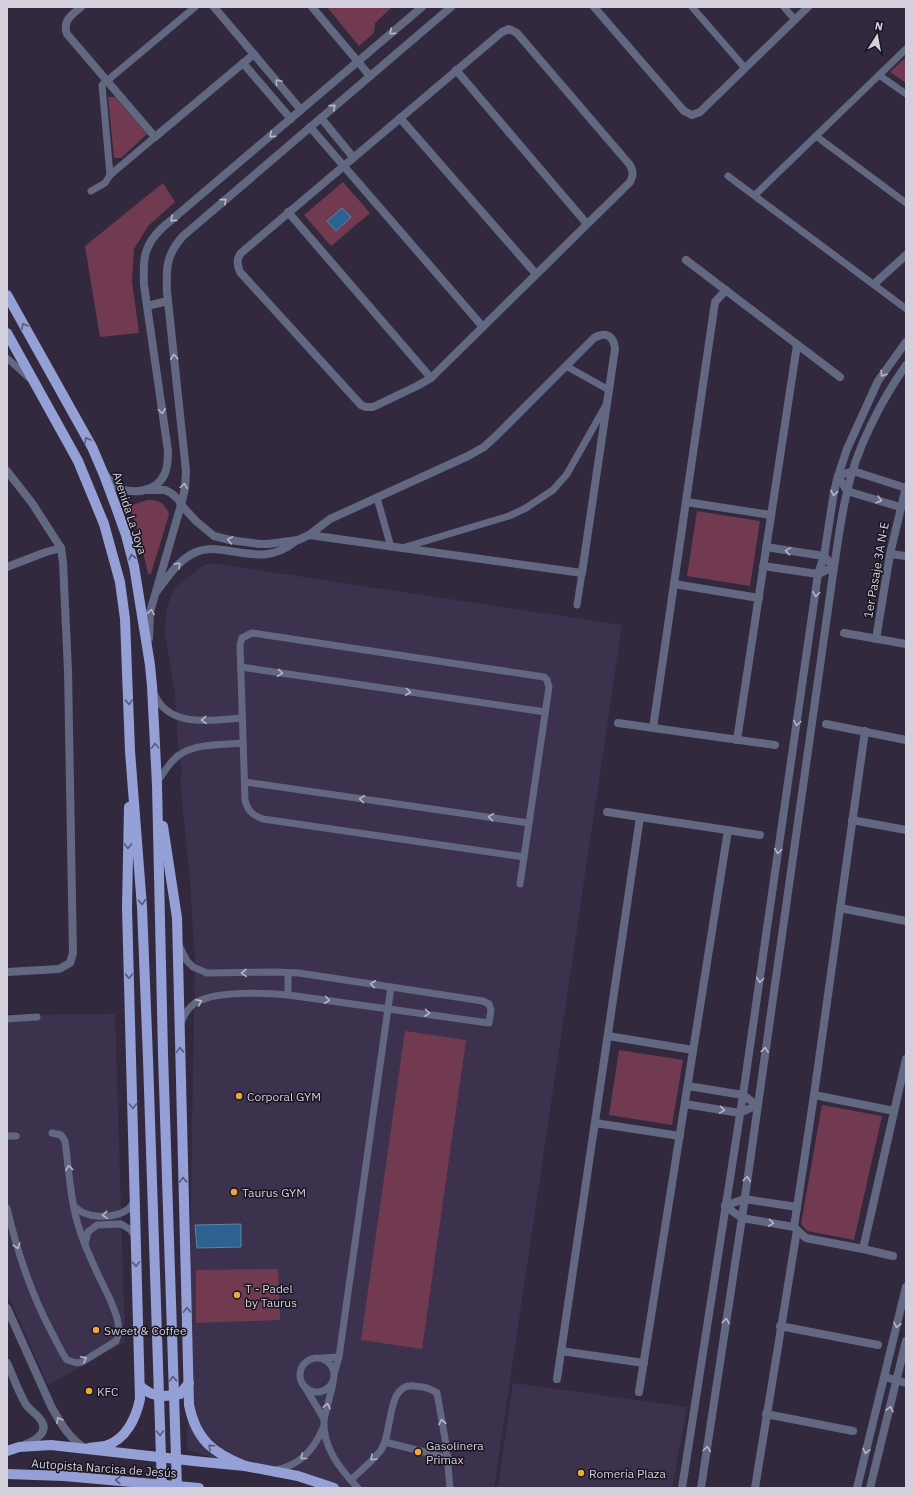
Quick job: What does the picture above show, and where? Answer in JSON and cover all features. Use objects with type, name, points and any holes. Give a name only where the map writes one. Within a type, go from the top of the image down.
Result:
[{"type":"main road","name":"Avenida La Joya","points":[[7,295],[92,447],[126,535],[134,566],[150,664],[157,783]]},
{"type":"main road","points":[[7,333],[78,461],[104,524],[114,555],[120,582],[124,619],[130,751],[142,907],[162,1488]]},
{"type":"main road","points":[[87,1448],[106,1446],[128,1429],[138,1409],[140,1399],[127,908],[130,751]]},
{"type":"main road","points":[[157,783],[177,918],[189,1405],[195,1426],[202,1438],[218,1453],[245,1466]]},
{"type":"main road","points":[[157,783],[162,1054],[177,1488]]},
{"type":"main road","points":[[140,1386],[155,1396],[161,1397],[180,1394],[189,1383]]},
{"type":"main road","points":[[7,1450],[20,1447],[51,1445],[245,1466],[298,1476],[334,1488]]},
{"type":"main road","name":"Autopista Narcisa de Jesús","points":[[7,1474],[64,1476],[199,1488]]},
{"type":"street","points":[[81,7],[66,20],[66,34],[155,137],[254,54]]},
{"type":"street","points":[[214,7],[301,110]]},
{"type":"street","points":[[312,7],[370,76]]},
{"type":"street","points":[[147,490],[158,484],[166,472],[168,464],[168,450],[144,285],[145,251],[154,236],[422,7]]},
{"type":"street","points":[[150,664],[150,612],[181,505],[185,488],[186,471],[168,301],[166,272],[168,259],[177,242],[451,7]]},
{"type":"street","points":[[594,7],[687,113],[692,115],[700,112],[808,7]]},
{"type":"street","points":[[505,30],[514,30],[630,165],[633,173],[630,182],[431,378],[373,406],[366,407],[361,405],[240,272],[237,262],[241,252],[400,118],[502,32],[505,30]]},
{"type":"street","points":[[243,63],[291,118]]},
{"type":"street","points":[[456,70],[587,224]]},
{"type":"street","points":[[320,118],[353,157]]},
{"type":"street","points":[[400,118],[536,274]]},
{"type":"street","points":[[310,127],[483,326]]},
{"type":"street","points":[[288,212],[431,378]]},
{"type":"street","points":[[874,284],[906,255]]},
{"type":"street","points":[[686,260],[840,377]]},
{"type":"street","points":[[653,728],[715,302],[726,290]]},
{"type":"street","points":[[147,306],[168,301]]},
{"type":"street","points":[[154,595],[173,570],[183,560],[195,552],[206,549],[256,555],[269,555],[287,548],[298,540],[309,535],[325,522],[468,456],[484,447],[496,436],[594,338],[600,335],[607,335],[612,338],[615,349],[582,574],[309,535]]},
{"type":"street","points":[[682,1488],[743,1095],[818,574],[824,556],[838,476],[847,449],[878,381],[906,342]]},
{"type":"street","points":[[737,740],[797,345]]},
{"type":"street","points":[[701,1488],[742,1218],[834,567],[847,491],[853,471],[875,417],[891,386],[906,366]]},
{"type":"street","points":[[7,471],[32,503],[61,548],[63,562],[68,671],[73,953],[70,963],[59,968],[7,972]]},
{"type":"street","points":[[838,476],[853,471]]},
{"type":"street","name":"1er Pasaje 3A N-E","points":[[853,471],[906,487],[890,554],[876,638]]},
{"type":"street","points":[[104,475],[114,485],[129,490],[165,490],[175,496],[181,505],[207,532],[220,538],[259,544],[298,540]]},
{"type":"street","points":[[838,476],[847,491],[900,507]]},
{"type":"street","points":[[686,502],[771,515]]},
{"type":"street","points":[[766,547],[824,556],[834,567]]},
{"type":"street","points":[[7,567],[46,552],[61,548]]},
{"type":"street","points":[[890,554],[906,556]]},
{"type":"street","points":[[763,566],[818,574],[834,567]]},
{"type":"street","points":[[674,584],[759,598]]},
{"type":"street","points":[[844,633],[906,644]]},
{"type":"street","points":[[618,723],[775,745]]},
{"type":"street","points":[[826,724],[906,740]]},
{"type":"street","points":[[755,1488],[795,1228],[865,731]]},
{"type":"street","points":[[607,812],[760,835]]},
{"type":"street","points":[[557,1379],[640,817]]},
{"type":"street","points":[[852,820],[906,830]]},
{"type":"street","points":[[639,1392],[728,830]]},
{"type":"street","points":[[840,908],[906,921]]},
{"type":"street","points":[[608,1036],[693,1050]]},
{"type":"street","points":[[863,1249],[906,1059]]},
{"type":"street","points":[[688,1086],[743,1095],[757,1105]]},
{"type":"street","points":[[814,1095],[894,1111]]},
{"type":"street","points":[[685,1104],[740,1113],[757,1105]]},
{"type":"street","points":[[595,1123],[680,1136]]},
{"type":"street","points":[[725,1206],[744,1199],[797,1207]]},
{"type":"street","points":[[725,1206],[742,1218],[795,1228],[806,1238],[893,1256]]},
{"type":"street","points":[[857,1488],[906,1287]]},
{"type":"street","points":[[7,1308],[52,1406],[71,1437],[77,1444],[87,1448]]},
{"type":"street","points":[[780,1326],[878,1345]]},
{"type":"street","points":[[870,1488],[906,1341]]},
{"type":"street","points":[[561,1351],[644,1363]]},
{"type":"street","points":[[7,1363],[25,1402],[42,1420],[43,1424],[41,1435],[34,1441],[20,1447]]},
{"type":"street","points":[[884,1377],[906,1383]]},
{"type":"street","points":[[36,1414],[52,1406]]},
{"type":"street","points":[[766,1414],[853,1431]]},
{"type":"lane","points":[[110,175],[102,85],[195,7]]},
{"type":"lane","points":[[692,7],[745,68]]},
{"type":"lane","points":[[784,7],[795,20]]},
{"type":"lane","points":[[755,195],[906,49]]},
{"type":"lane","points":[[879,75],[906,94]]},
{"type":"lane","points":[[816,136],[906,204]]},
{"type":"lane","points":[[91,191],[105,183],[110,175],[155,137]]},
{"type":"lane","points":[[728,176],[905,308]]},
{"type":"lane","points":[[7,358],[21,370],[41,393]]},
{"type":"lane","points":[[566,366],[609,390]]},
{"type":"lane","points":[[402,548],[508,516],[526,508],[553,490],[567,474],[607,402]]},
{"type":"lane","points":[[377,498],[391,546]]},
{"type":"lane","points":[[577,605],[582,574]]},
{"type":"lane","points":[[520,884],[524,857],[545,712],[549,687],[547,680],[540,676],[252,633],[242,638],[240,645],[245,782],[247,807],[255,816],[263,819],[524,857]]},
{"type":"lane","points":[[241,667],[545,712]]},
{"type":"lane","points":[[152,686],[158,700],[167,709],[181,718],[195,720],[242,718]]},
{"type":"lane","points":[[157,783],[172,761],[178,755],[186,751],[194,748],[243,743]]},
{"type":"lane","points":[[245,782],[529,822]]},
{"type":"lane","points":[[177,939],[181,952],[186,961],[193,967],[207,973],[288,973],[483,1001],[489,1004],[491,1010],[489,1023],[270,993],[218,995],[195,1003],[184,1016],[179,1033]]},
{"type":"lane","points":[[288,973],[288,995]]},
{"type":"lane","points":[[358,1488],[333,1458],[326,1443],[323,1428],[339,1357],[391,987]]},
{"type":"lane","points":[[7,1019],[38,1017]]},
{"type":"lane","points":[[7,1208],[24,1269],[40,1310],[67,1360],[76,1363],[82,1362],[116,1341],[118,1334],[118,1321],[114,1309],[78,1227],[65,1141],[60,1135],[52,1133]]},
{"type":"lane","points":[[7,1136],[16,1136]]},
{"type":"lane","points":[[74,1206],[79,1212],[90,1216],[113,1215],[126,1211],[135,1201]]},
{"type":"lane","points":[[85,1244],[88,1232],[97,1225],[120,1224],[131,1230],[136,1238]]},
{"type":"lane","points":[[324,1419],[304,1385],[300,1375],[303,1365],[311,1359],[339,1357]]},
{"type":"lane","points":[[304,1385],[313,1391],[318,1392],[328,1388],[334,1377],[331,1364],[322,1358]]},
{"type":"lane","points":[[350,1480],[381,1450],[385,1442],[396,1394],[408,1385],[429,1388],[437,1394],[448,1458],[450,1488]]},
{"type":"lane","points":[[271,1470],[283,1469],[301,1460],[312,1449],[323,1428]]},
{"type":"lane","points":[[385,1442],[448,1458]]},
{"type":"shaded area","points":[[327,7],[392,7],[375,23],[374,33],[359,46]]},
{"type":"shaded area","points":[[906,57],[906,83],[890,72]]},
{"type":"shaded area","points":[[108,97],[115,97],[147,134],[121,158],[114,158]]},
{"type":"shaded area","points":[[343,182],[370,213],[331,246],[304,215]]},
{"type":"shaded area","points":[[163,183],[175,202],[148,226],[134,249],[132,281],[139,333],[100,337],[85,246]]},
{"type":"shaded area","points":[[147,500],[160,502],[169,514],[151,574],[148,574],[140,537],[131,510],[132,505]]},
{"type":"shaded area","points":[[697,511],[760,521],[750,586],[687,576]]},
{"type":"shaded area","points":[[205,564],[217,564],[622,625],[494,1488],[320,1488],[187,1450],[195,950],[180,780],[182,773],[178,745],[175,694],[165,634],[166,613],[170,598],[175,588]]},
{"type":"shaded area","points":[[115,1014],[125,1342],[48,1385],[7,1293],[7,1015]]},
{"type":"shaded area","points":[[405,1031],[466,1040],[422,1349],[361,1340]]},
{"type":"shaded area","points":[[619,1050],[683,1060],[672,1125],[609,1115]]},
{"type":"shaded area","points":[[822,1105],[882,1116],[854,1240],[807,1231],[801,1224]]},
{"type":"shaded area","name":"T - Padel by Taurus","points":[[278,1269],[280,1320],[196,1323],[196,1270]]},
{"type":"shaded area","points":[[513,1383],[687,1407],[672,1488],[498,1488]]},
{"type":"water","points":[[342,208],[351,217],[336,231],[327,221]]},
{"type":"water","points":[[241,1224],[241,1247],[197,1248],[195,1225]]},
{"type":"place","name":"Corporal GYM","points":[[239,1096]]},
{"type":"place","name":"Taurus GYM","points":[[234,1192]]},
{"type":"place","name":"T - Padel by Taurus","points":[[237,1295]]},
{"type":"place","name":"Sweet & Coffee","points":[[96,1330]]},
{"type":"place","name":"KFC","points":[[89,1391]]},
{"type":"place","name":"Gasolinera Primax","points":[[418,1452]]},
{"type":"place","name":"Romería Plaza","points":[[581,1473]]}]
